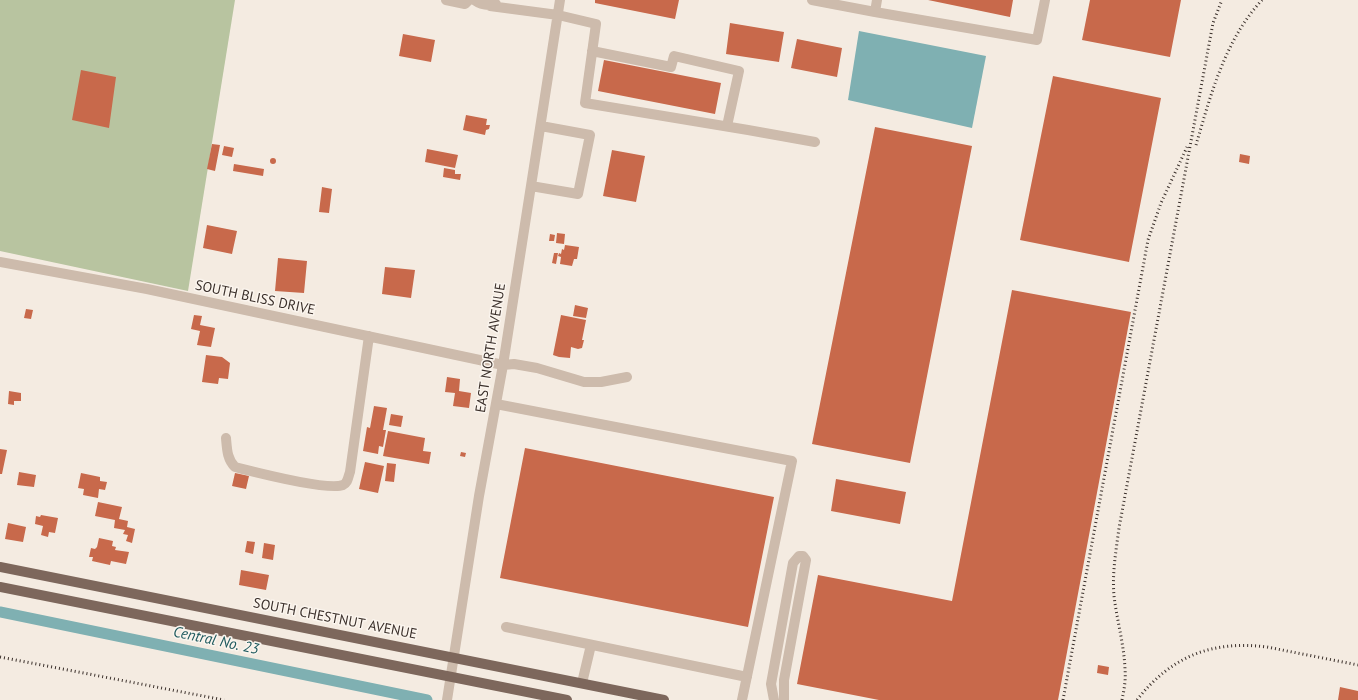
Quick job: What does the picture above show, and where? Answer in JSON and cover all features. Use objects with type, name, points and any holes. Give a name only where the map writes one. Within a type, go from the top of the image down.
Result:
[{"type":"main road","name":"SOUTH CHESTNUT AVENUE","points":[[0,567],[664,700]]},
{"type":"main road","points":[[0,587],[567,700]]},
{"type":"street","points":[[446,0],[465,4],[470,0]]},
{"type":"street","points":[[474,0],[479,4],[558,15],[596,24],[585,103],[815,142]]},
{"type":"street","points":[[490,6],[498,3],[500,0]]},
{"type":"street","name":"EAST NORTH AVENUE","points":[[448,697],[479,496],[503,364],[560,0]]},
{"type":"street","points":[[812,0],[1037,40],[1045,0]]},
{"type":"street","points":[[875,12],[877,0]]},
{"type":"street","points":[[592,51],[671,67],[674,56],[739,71],[727,126]]},
{"type":"street","points":[[531,186],[578,194],[590,135],[541,126]]},
{"type":"street","name":"SOUTH BLISS DRIVE","points":[[0,262],[147,289],[503,364],[514,364],[537,368],[584,382],[601,382],[627,377]]},
{"type":"street","points":[[226,438],[228,455],[231,463],[235,467],[330,487],[344,485],[350,472],[369,336]]},
{"type":"street","points":[[496,404],[792,461],[742,700]]},
{"type":"street","points":[[774,700],[771,684],[793,563],[799,556],[803,556],[806,560],[784,680],[786,700]]},
{"type":"street","points":[[506,627],[746,677]]},
{"type":"street","points":[[582,683],[590,645]]},
{"type":"green space","points":[[0,0],[235,0],[188,291],[0,251]]},
{"type":"water","points":[[859,31],[986,56],[972,128],[848,100]]},
{"type":"building","points":[[595,0],[679,0],[675,19],[595,3]]},
{"type":"building","points":[[928,0],[1013,0],[1010,17]]},
{"type":"building","points":[[1090,0],[1181,0],[1170,57],[1082,40]]},
{"type":"building","points":[[730,23],[784,32],[779,62],[726,54]]},
{"type":"building","points":[[403,34],[435,40],[431,62],[399,56]]},
{"type":"building","points":[[797,39],[842,48],[837,77],[791,68]]},
{"type":"building","points":[[604,60],[721,83],[715,114],[598,91]]},
{"type":"building","points":[[81,70],[116,77],[109,128],[72,120]]},
{"type":"building","points":[[1053,76],[1161,98],[1129,262],[1020,240]]},
{"type":"building","points":[[466,115],[487,119],[486,125],[490,125],[489,129],[486,130],[485,135],[463,130]]},
{"type":"building","points":[[875,127],[972,146],[910,463],[812,444]]},
{"type":"building","points":[[212,144],[220,145],[215,171],[207,169]]},
{"type":"building","points":[[224,146],[234,148],[232,157],[222,155]]},
{"type":"building","points":[[427,149],[458,155],[455,168],[425,162]]},
{"type":"building","points":[[612,150],[645,156],[636,202],[603,196]]},
{"type":"building","points":[[1240,154],[1250,156],[1249,164],[1239,162]]},
{"type":"building","points":[[273,158],[276,161],[273,164],[270,161]]},
{"type":"building","points":[[234,164],[264,169],[263,176],[233,171]]},
{"type":"building","points":[[444,168],[455,170],[455,174],[461,174],[460,180],[443,177]]},
{"type":"building","points":[[322,187],[332,189],[329,213],[319,212]]},
{"type":"building","points":[[207,225],[237,231],[232,254],[203,248]]},
{"type":"building","points":[[557,233],[565,234],[564,244],[556,243]]},
{"type":"building","points":[[550,234],[555,235],[554,241],[549,241]]},
{"type":"building","points":[[565,245],[579,247],[577,259],[574,259],[572,266],[560,264],[561,257],[558,256],[559,253],[561,254],[562,249],[564,250]]},
{"type":"building","points":[[554,253],[558,253],[556,264],[552,263]]},
{"type":"building","points":[[278,258],[307,261],[304,293],[275,291]]},
{"type":"building","points":[[385,267],[415,270],[411,298],[382,294]]},
{"type":"building","points":[[1012,290],[1131,312],[1058,700],[879,700],[797,684],[818,575],[952,601]]},
{"type":"building","points":[[575,305],[588,308],[586,318],[573,316]]},
{"type":"building","points":[[26,309],[33,310],[31,319],[24,318]]},
{"type":"building","points":[[194,315],[202,316],[200,325],[215,328],[211,347],[197,345],[200,331],[191,329]]},
{"type":"building","points":[[561,315],[586,320],[582,348],[578,349],[571,347],[570,358],[553,355]]},
{"type":"building","points":[[206,355],[222,357],[230,363],[228,379],[219,378],[218,384],[202,382]]},
{"type":"building","points":[[447,377],[460,379],[459,391],[471,393],[469,408],[453,406],[455,393],[445,392]]},
{"type":"building","points":[[9,391],[21,393],[21,401],[14,401],[14,405],[8,404]]},
{"type":"building","points":[[374,406],[387,408],[383,430],[386,430],[383,447],[379,446],[378,454],[363,451],[367,427],[370,428]]},
{"type":"building","points":[[391,414],[403,416],[401,427],[389,425]]},
{"type":"building","points":[[388,431],[425,438],[423,451],[431,452],[429,464],[383,456]]},
{"type":"building","points":[[525,448],[774,497],[748,627],[500,578]]},
{"type":"building","points":[[0,449],[7,450],[2,474],[0,474]]},
{"type":"building","points":[[461,452],[466,453],[465,457],[460,456]]},
{"type":"building","points":[[365,462],[384,466],[378,493],[359,489]]},
{"type":"building","points":[[387,463],[396,464],[394,482],[385,481]]},
{"type":"building","points":[[19,472],[36,475],[34,487],[17,485]]},
{"type":"building","points":[[81,473],[100,477],[100,481],[107,482],[105,490],[99,489],[98,498],[83,495],[84,489],[78,488]]},
{"type":"building","points":[[235,473],[249,476],[246,489],[232,486]]},
{"type":"building","points":[[836,479],[906,492],[900,524],[831,511]]},
{"type":"building","points":[[98,502],[122,507],[119,519],[128,521],[127,527],[135,529],[132,543],[126,541],[128,535],[123,534],[125,530],[114,528],[115,520],[95,516]]},
{"type":"building","points":[[41,515],[58,518],[55,533],[49,532],[48,537],[41,535],[43,526],[35,524],[36,516],[40,517]]},
{"type":"building","points":[[8,523],[26,527],[23,542],[5,539]]},
{"type":"building","points":[[99,538],[113,541],[112,546],[116,547],[115,550],[129,552],[126,564],[111,561],[110,565],[92,561],[93,557],[89,557],[91,548],[95,549],[97,547]]},
{"type":"building","points":[[247,541],[255,542],[253,554],[245,552]]},
{"type":"building","points":[[264,543],[275,545],[273,560],[262,558]]},
{"type":"building","points":[[241,570],[269,575],[266,590],[239,585]]},
{"type":"building","points":[[1098,665],[1109,667],[1108,675],[1097,673]]},
{"type":"building","points":[[1340,687],[1358,691],[1358,700],[1338,700]]},
{"type":"waterway","name":"Central No. 23","points":[[0,612],[427,700]]},
{"type":"railway","points":[[1122,700],[1125,673],[1122,642],[1114,596],[1115,562],[1119,528],[1213,23],[1222,0]]},
{"type":"railway","points":[[1196,145],[1207,106],[1229,50],[1238,32],[1262,0]]},
{"type":"railway","points":[[1063,700],[1148,240],[1161,203],[1187,147]]},
{"type":"railway","points":[[1137,700],[1164,672],[1179,662],[1194,654],[1229,646],[1247,645],[1267,647],[1358,665]]},
{"type":"railway","points":[[0,657],[224,700]]}]
